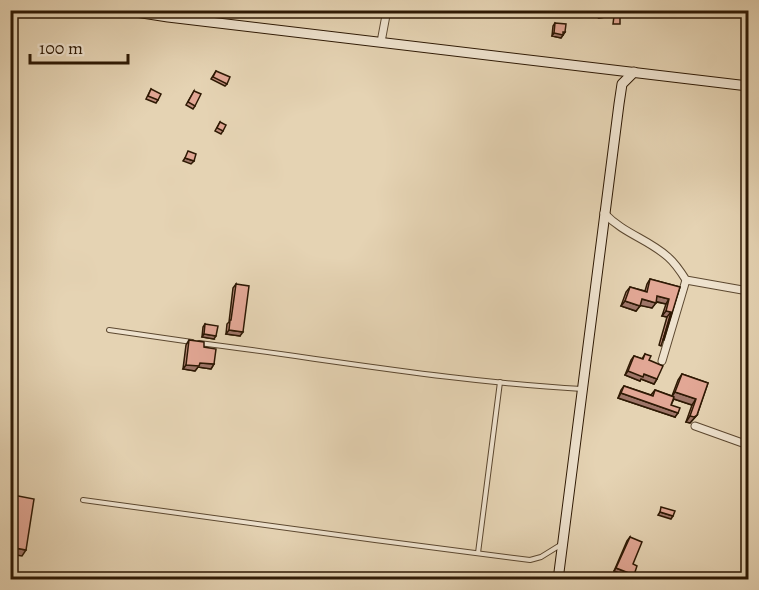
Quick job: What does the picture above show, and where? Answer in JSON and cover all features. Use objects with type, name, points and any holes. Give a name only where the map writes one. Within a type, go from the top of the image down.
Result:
[{"type":"main road","points":[[123,10],[748,86]]},
{"type":"main road","points":[[612,69],[622,84]]},
{"type":"main road","points":[[558,579],[622,84],[633,72]]},
{"type":"street","points":[[204,21],[207,10]]},
{"type":"street","points":[[381,42],[387,10]]},
{"type":"street","points":[[604,213],[616,225],[668,257],[686,280],[662,361]]},
{"type":"street","points":[[686,280],[748,291]]},
{"type":"street","points":[[695,426],[748,445]]},
{"type":"lane","points":[[109,330],[500,382],[583,389]]},
{"type":"lane","points":[[478,553],[500,382]]},
{"type":"lane","points":[[83,500],[535,560],[562,543]]},
{"type":"building","points":[[600,10],[614,10],[614,13],[601,15]]},
{"type":"building","points":[[614,16],[620,17],[620,24],[613,24]]},
{"type":"building","points":[[555,23],[566,24],[563,35],[554,33]]},
{"type":"building","points":[[216,71],[230,77],[227,84],[213,77]]},
{"type":"building","points":[[151,89],[161,94],[158,100],[148,96]]},
{"type":"building","points":[[194,91],[201,94],[195,106],[188,102]]},
{"type":"building","points":[[220,122],[226,125],[223,131],[217,128]]},
{"type":"building","points":[[188,151],[196,154],[194,161],[185,158]]},
{"type":"building","points":[[650,279],[680,287],[664,340],[671,312],[666,311],[669,299],[657,296],[656,303],[642,299],[640,306],[625,301],[630,287],[647,292]]},
{"type":"building","points":[[236,284],[249,286],[243,332],[229,330]]},
{"type":"building","points":[[205,324],[218,326],[216,336],[204,334]]},
{"type":"building","points":[[189,340],[204,342],[204,347],[216,349],[214,364],[186,365]]},
{"type":"building","points":[[645,354],[651,356],[649,360],[663,366],[657,379],[628,371],[634,356],[643,359]]},
{"type":"building","points":[[682,374],[708,383],[697,415],[694,417],[690,416],[696,399],[675,392]]},
{"type":"building","points":[[624,386],[653,396],[655,390],[674,397],[671,405],[680,408],[678,413],[621,393]]},
{"type":"building","points":[[13,495],[34,499],[26,550],[10,547],[10,512]]},
{"type":"building","points":[[661,507],[675,511],[673,516],[660,512]]},
{"type":"building","points":[[630,537],[642,542],[633,564],[637,566],[634,575],[616,568]]}]
